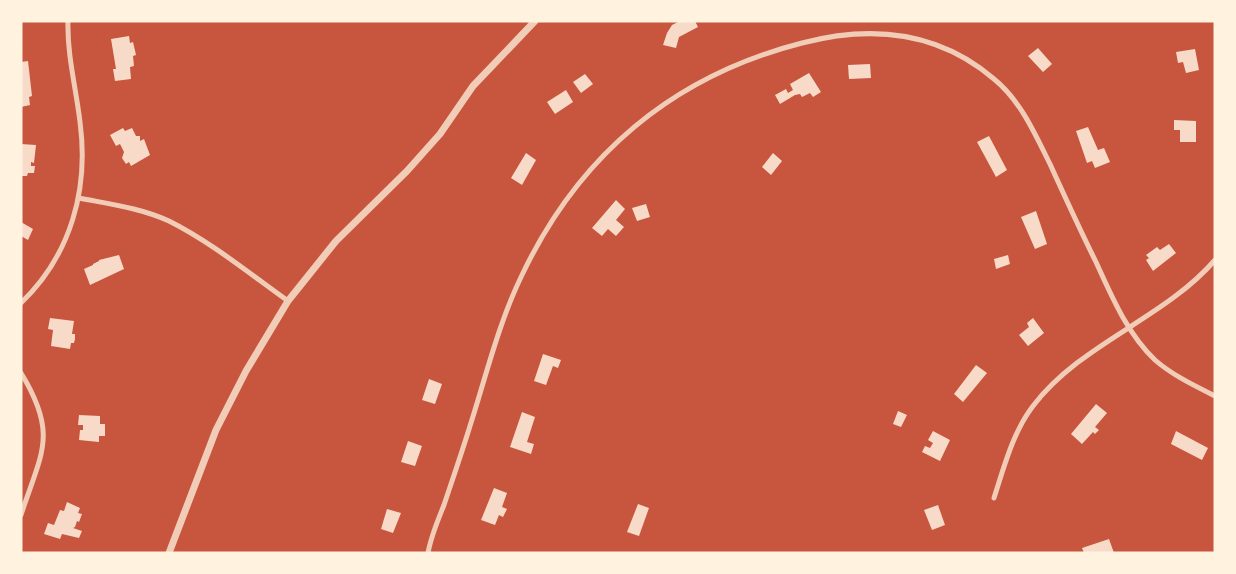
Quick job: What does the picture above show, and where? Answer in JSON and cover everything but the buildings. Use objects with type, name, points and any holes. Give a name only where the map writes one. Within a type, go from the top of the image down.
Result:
[{"type":"street","points":[[21,303],[47,274],[62,248],[73,222],[79,198],[83,170],[83,146],[70,58],[68,21]]},
{"type":"street","points":[[169,553],[216,430],[246,371],[288,301],[336,241],[407,171],[440,134],[473,86],[535,21]]},
{"type":"street","points":[[428,553],[500,333],[521,277],[563,204],[603,155],[634,126],[682,91],[754,57],[823,38],[876,32],[931,43],[980,68],[997,81],[1032,126],[1129,328],[1157,362],[1215,396]]},
{"type":"street","points":[[79,198],[122,206],[167,220],[191,233],[288,301]]},
{"type":"street","points":[[994,498],[1016,436],[1032,407],[1049,386],[1065,372],[1184,290],[1215,260]]},
{"type":"street","points":[[21,373],[40,408],[44,441],[41,458],[21,515]]}]
